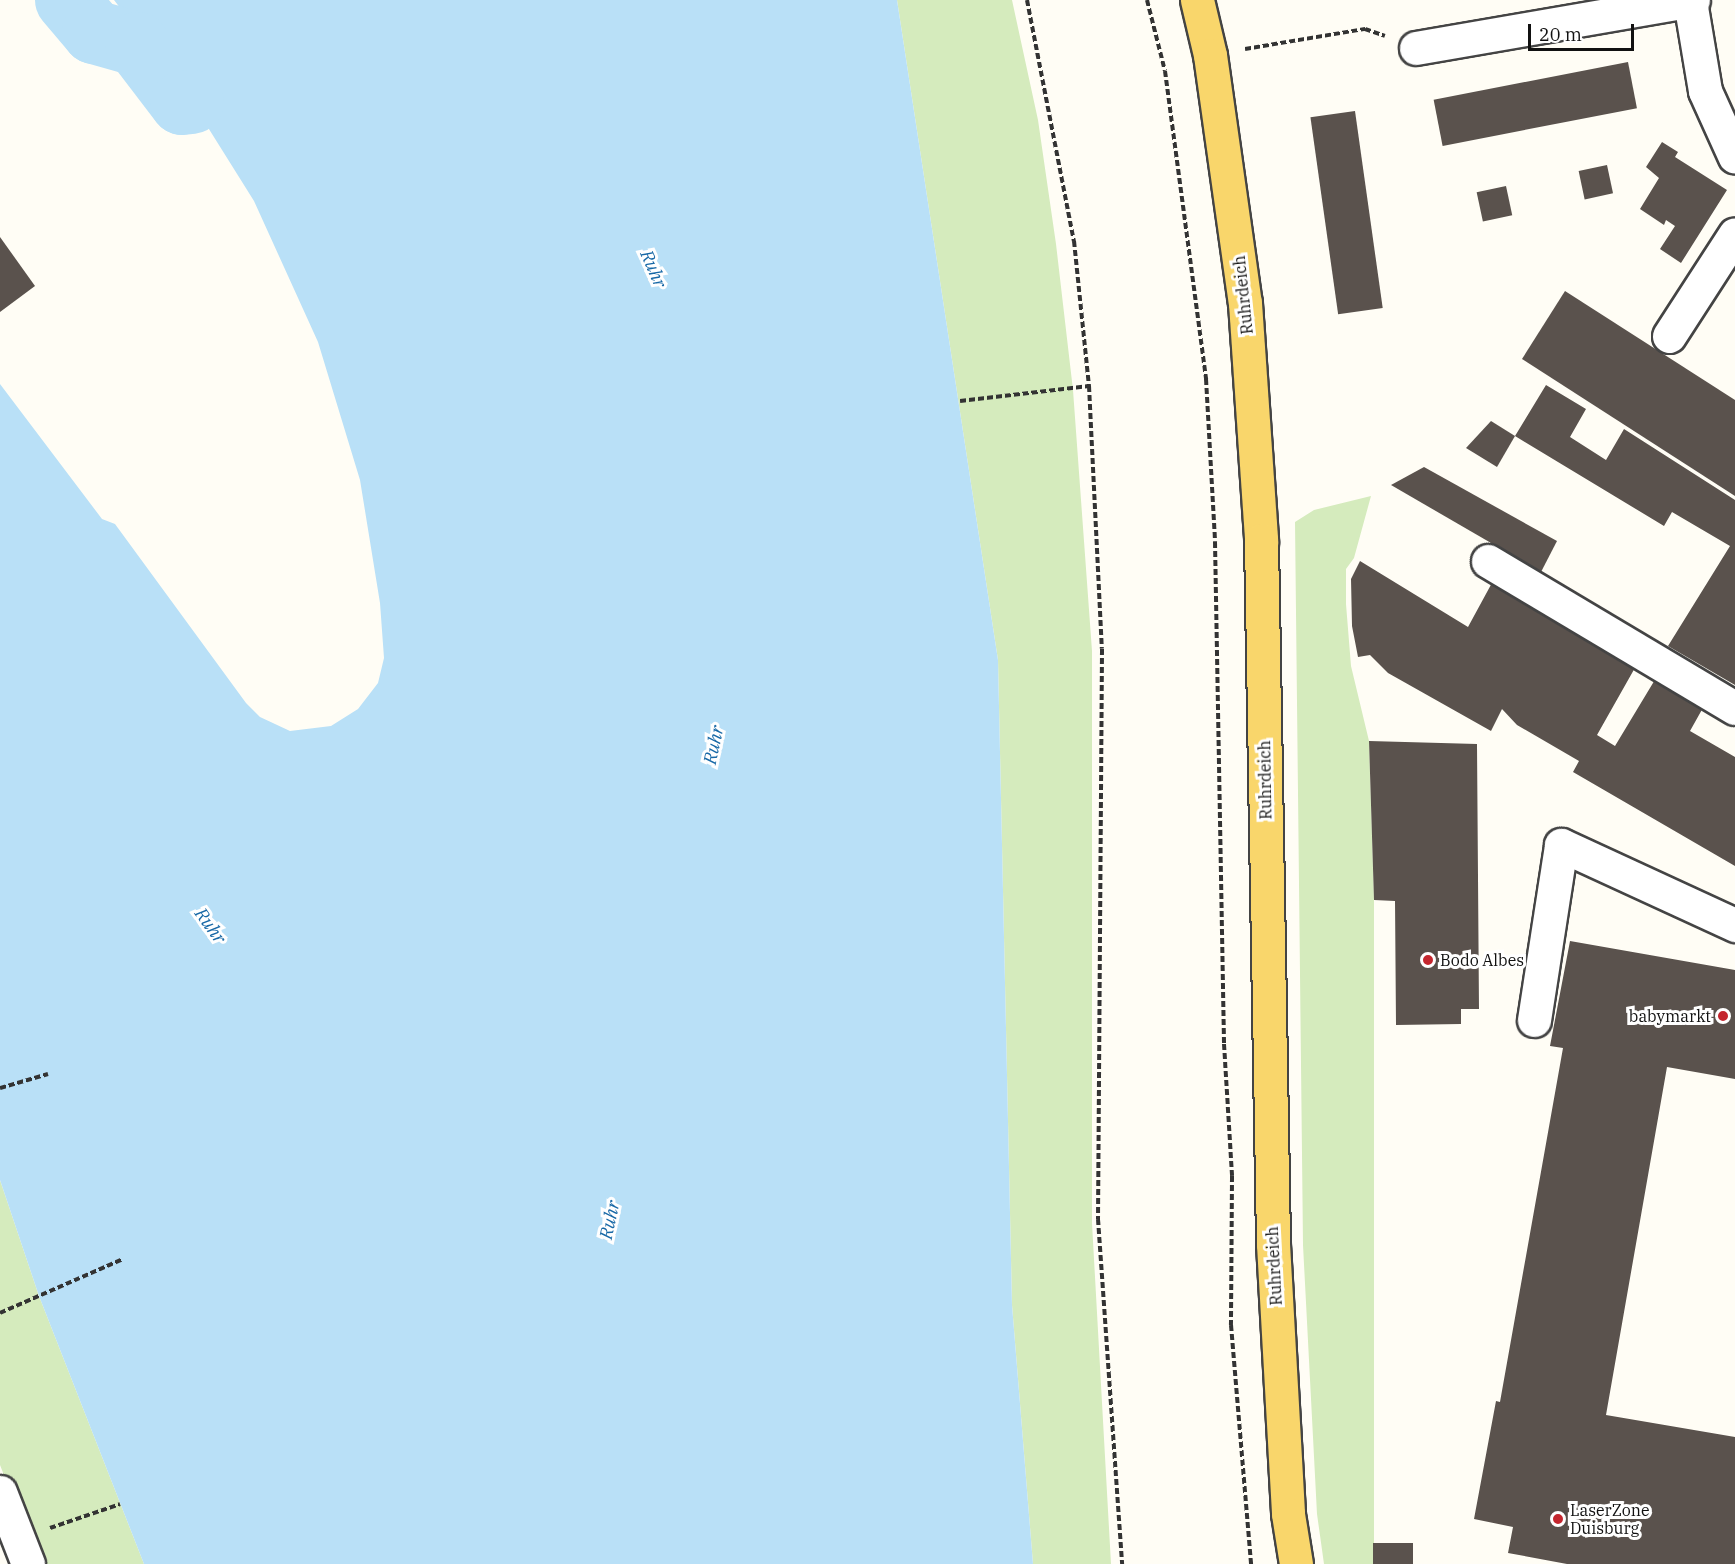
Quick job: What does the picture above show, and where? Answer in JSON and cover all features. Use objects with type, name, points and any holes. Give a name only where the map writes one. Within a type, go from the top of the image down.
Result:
[{"type":"main road","name":"Ruhrdeich","points":[[1197,0],[1210,56],[1245,303],[1261,540],[1273,1244],[1288,1514],[1296,1564]]},
{"type":"street","points":[[1416,48],[1691,0],[1705,91],[1735,157]]},
{"type":"street","points":[[1669,336],[1735,234]]},
{"type":"street","points":[[1488,561],[1735,708]]},
{"type":"street","points":[[1534,1020],[1561,845],[1735,925]]},
{"type":"street","points":[[0,1492],[23,1551]]},
{"type":"path","points":[[1028,0],[1074,241],[1089,386],[1102,650],[1098,1219],[1122,1564]]},
{"type":"path","points":[[1147,0],[1165,71],[1206,379],[1215,542],[1224,1044],[1232,1176],[1231,1325],[1251,1564]]},
{"type":"path","points":[[1210,56],[1365,29],[1416,48]]},
{"type":"path","points":[[960,401],[1089,386]]},
{"type":"path","points":[[0,1088],[48,1074]]},
{"type":"path","points":[[0,1313],[123,1259]]},
{"type":"path","points":[[23,1551],[120,1504]]},
{"type":"green space","points":[[897,0],[1012,0],[1038,120],[1056,244],[1073,390],[1092,651],[1092,1223],[1111,1564],[1033,1564],[1012,1305],[998,660]]},
{"type":"green space","points":[[1371,496],[1354,558],[1346,569],[1346,604],[1351,666],[1369,741],[1374,900],[1374,1564],[1324,1564],[1317,1514],[1303,1245],[1295,522],[1314,510]]},
{"type":"green space","points":[[0,1180],[39,1296],[144,1564],[39,1564],[0,1465]]},
{"type":"water","name":"Ruhr","points":[[114,0],[897,0],[998,660],[1012,1305],[1033,1564],[144,1564],[39,1296],[0,1180],[0,384],[102,519],[115,524],[246,703],[260,717],[290,731],[331,726],[358,709],[378,683],[384,658],[380,603],[360,480],[318,342],[254,201],[192,102]]},
{"type":"building","points":[[1628,62],[1637,108],[1443,146],[1434,100]]},
{"type":"building","points":[[1355,111],[1383,308],[1338,314],[1310,117]]},
{"type":"building","points":[[1662,142],[1678,152],[1675,157],[1727,190],[1681,263],[1660,249],[1675,226],[1666,220],[1664,225],[1640,209],[1659,178],[1646,167]]},
{"type":"building","points":[[1607,165],[1613,193],[1585,199],[1579,171]]},
{"type":"building","points":[[1506,186],[1512,215],[1483,222],[1477,192]]},
{"type":"building","points":[[0,237],[35,286],[0,312]]},
{"type":"building","points":[[1565,291],[1735,400],[1735,496],[1522,359]]},
{"type":"building","points":[[1546,385],[1586,409],[1570,437],[1606,460],[1624,429],[1735,500],[1735,685],[1668,646],[1730,546],[1672,512],[1664,526],[1515,436]]},
{"type":"building","points":[[1491,421],[1515,436],[1497,467],[1466,448]]},
{"type":"building","points":[[1424,467],[1557,541],[1541,572],[1391,485]]},
{"type":"building","points":[[1360,561],[1468,627],[1493,581],[1636,666],[1597,735],[1615,746],[1656,678],[1704,706],[1690,731],[1735,757],[1735,866],[1573,772],[1579,761],[1517,725],[1502,709],[1491,731],[1388,673],[1370,655],[1358,657],[1352,626],[1351,579]]},
{"type":"building","points":[[1369,741],[1477,744],[1479,1009],[1461,1009],[1461,1024],[1396,1025],[1395,901],[1374,900]]},
{"type":"building","points":[[1570,941],[1735,970],[1735,1079],[1667,1067],[1606,1415],[1735,1437],[1735,1564],[1567,1564],[1508,1553],[1513,1527],[1474,1519],[1496,1401],[1500,1402],[1563,1048],[1550,1046]]},
{"type":"building","points":[[1373,1543],[1413,1543],[1413,1564],[1373,1564]]},
{"type":"waterway","points":[[67,0],[94,32],[137,44],[182,103],[192,102]]},
{"type":"place","name":"Bodo Albes","points":[[1428,960]]},
{"type":"place","name":"babymarkt","points":[[1723,1016]]},
{"type":"place","name":"LaserZone Duisburg","points":[[1558,1519]]}]
